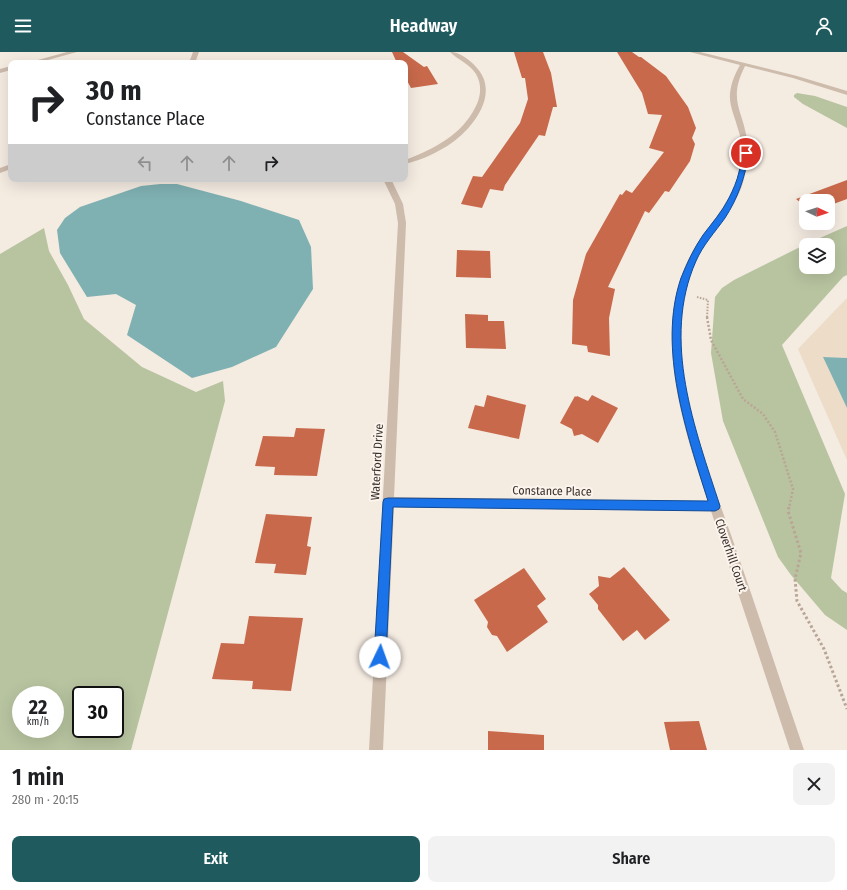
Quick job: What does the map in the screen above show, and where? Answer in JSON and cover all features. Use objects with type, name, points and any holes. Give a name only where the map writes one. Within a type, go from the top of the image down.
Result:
[{"type":"street","points":[[42,60],[74,52]]},
{"type":"street","points":[[408,161],[439,148],[457,136],[469,125],[477,114],[484,89],[482,79],[468,62],[453,52]]},
{"type":"street","points":[[693,52],[796,77],[847,93]]},
{"type":"street","name":"Cloverhill Court","points":[[743,65],[735,79],[733,88],[733,102],[743,132],[746,153],[742,175],[733,198],[692,260],[678,309],[677,342],[680,378],[693,437],[797,750]]},
{"type":"street","name":"Waterford Drive","points":[[376,750],[402,223],[399,204],[388,182]]},
{"type":"street","name":"Constance Place","points":[[388,502],[715,506]]},
{"type":"path","points":[[682,293],[708,300],[707,323],[711,340],[717,353],[743,399],[763,414],[775,432],[792,485],[788,511],[801,553],[795,579],[797,601],[824,649],[847,709]]},
{"type":"green space","points":[[797,93],[815,96],[847,107],[847,128],[803,104],[794,97]]},
{"type":"green space","points":[[847,226],[847,275],[843,277],[782,345],[845,494],[831,578],[842,590],[847,593],[847,630],[825,615],[791,575],[778,557],[723,421],[711,353],[715,297],[722,288],[734,280],[799,248],[799,274],[835,274],[835,238],[820,238]]},
{"type":"green space","points":[[44,228],[49,251],[68,285],[84,319],[142,367],[196,392],[223,381],[225,401],[131,750],[0,750],[0,254]]},
{"type":"shaded area","points":[[847,298],[847,358],[823,357],[847,408],[847,460],[798,349]]},
{"type":"water","points":[[177,184],[241,201],[299,220],[311,247],[313,289],[276,347],[232,367],[192,378],[127,335],[136,305],[116,294],[87,297],[60,253],[57,230],[65,218],[80,207],[141,186]]},
{"type":"water","points":[[823,357],[847,358],[847,408]]},
{"type":"building","points":[[392,52],[403,52],[424,67],[427,66],[438,84],[411,88],[408,82],[408,60],[396,60]]},
{"type":"building","points":[[514,52],[543,52],[551,73],[557,107],[553,107],[545,136],[539,135],[505,185],[503,191],[490,189],[482,208],[461,204],[473,176],[482,177],[520,123],[528,99],[525,78],[522,78]]},
{"type":"building","points":[[617,52],[632,52],[666,76],[688,107],[696,128],[692,138],[695,144],[690,161],[669,192],[665,191],[649,213],[645,211],[608,287],[615,289],[609,318],[610,356],[588,352],[587,346],[572,344],[573,300],[586,254],[620,194],[622,195],[626,190],[632,193],[664,152],[649,148],[662,115],[648,114],[642,93]]},
{"type":"building","points":[[847,180],[847,199],[835,203],[835,194],[809,194]]},
{"type":"building","points":[[457,250],[490,251],[491,278],[456,277]]},
{"type":"building","points":[[465,314],[488,315],[488,321],[504,321],[506,349],[466,348]]},
{"type":"building","points":[[487,395],[526,405],[519,439],[468,428],[475,405],[484,407]]},
{"type":"building","points":[[592,395],[618,408],[598,443],[582,434],[574,436],[572,429],[560,423],[575,396],[588,401]]},
{"type":"building","points":[[296,428],[325,429],[317,476],[274,475],[275,467],[255,466],[263,436],[294,437]]},
{"type":"building","points":[[266,514],[312,517],[307,546],[311,547],[306,575],[274,573],[276,564],[255,563]]},
{"type":"building","points":[[624,567],[670,620],[645,640],[637,630],[623,641],[598,609],[598,605],[589,594],[599,586],[598,576],[610,578]]},
{"type":"building","points":[[524,568],[546,599],[537,606],[548,622],[507,652],[497,636],[492,635],[487,627],[488,622],[474,600]]},
{"type":"building","points":[[249,616],[303,618],[291,691],[252,689],[253,681],[212,679],[221,643],[244,644]]},
{"type":"building","points":[[699,721],[707,750],[670,750],[664,722]]},
{"type":"building","points":[[488,731],[544,735],[544,750],[488,750]]},
{"type":"route","points":[[380,657],[388,502],[715,506],[693,437],[680,378],[677,342],[678,309],[684,280],[692,260],[706,237],[722,217],[733,198],[742,175],[746,153]]}]
